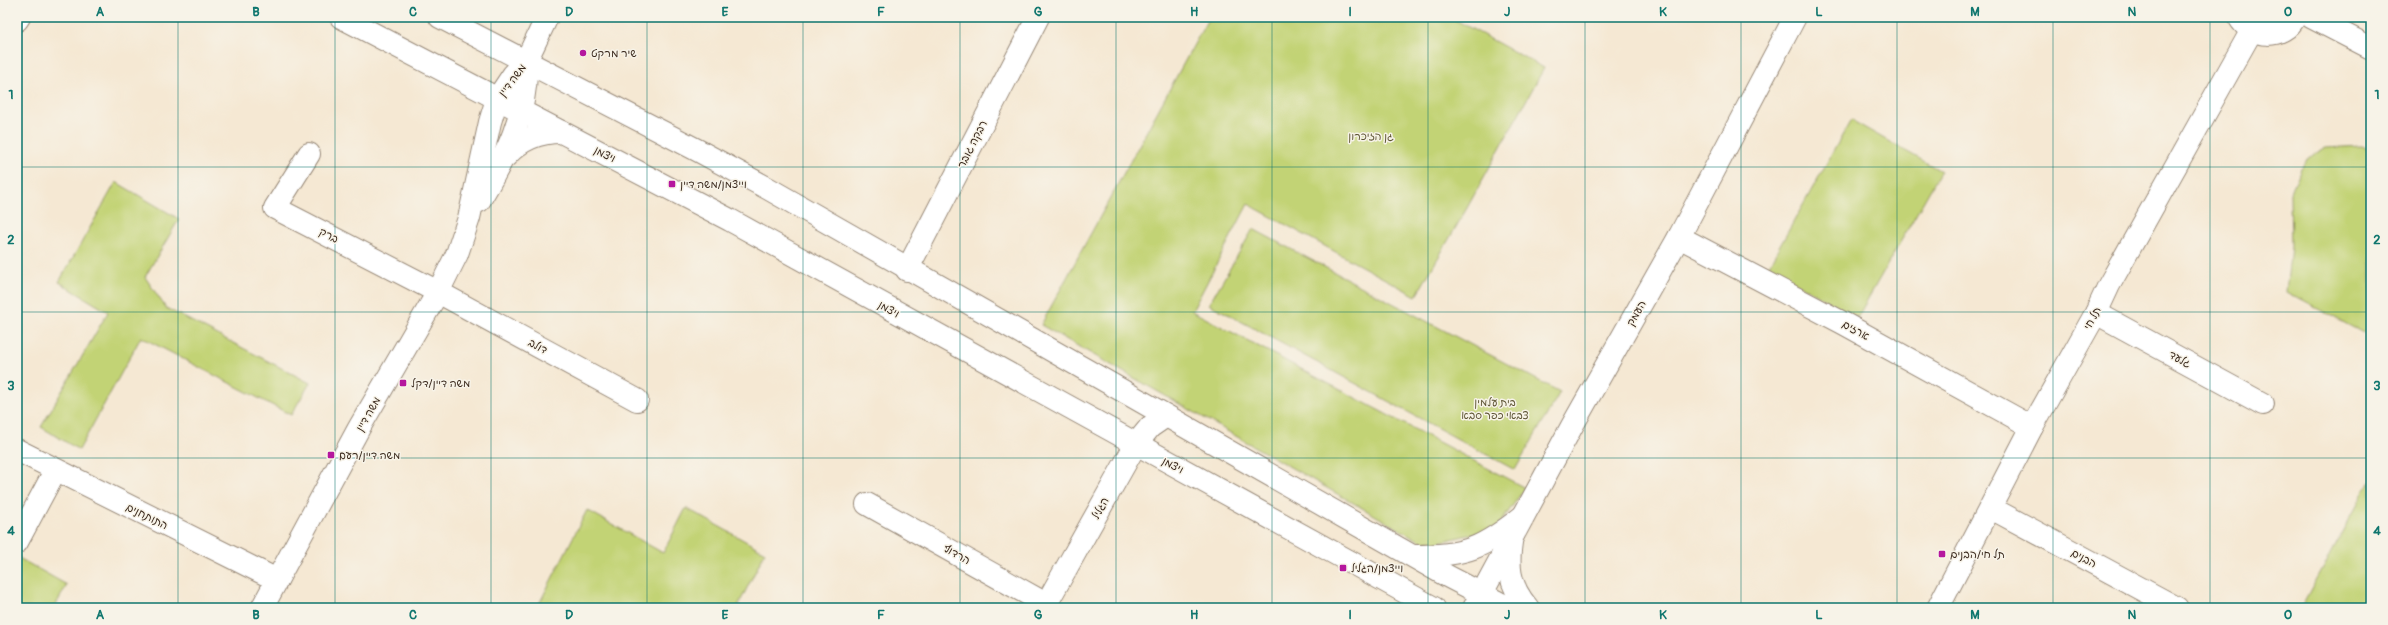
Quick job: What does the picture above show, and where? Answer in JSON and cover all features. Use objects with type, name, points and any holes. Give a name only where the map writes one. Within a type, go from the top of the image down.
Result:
[{"type":"street","name":"ויצמן","points":[[341,17],[730,220],[1434,608]]},
{"type":"street","points":[[440,17],[706,155],[1413,556],[1477,601],[1509,608]]},
{"type":"street","points":[[526,61],[547,17]]},
{"type":"street","name":"רבקה גובר","points":[[907,270],[1038,17]]},
{"type":"street","name":"העמק","points":[[1477,601],[1679,237],[1795,17]]},
{"type":"street","points":[[2245,24],[2262,34],[2274,34],[2284,30],[2295,17]]},
{"type":"street","points":[[2311,17],[2371,48]]},
{"type":"street","name":"תל חי","points":[[1938,608],[2032,427],[2096,313],[2109,285],[2245,24]]},
{"type":"street","name":"משה דיין","points":[[262,608],[359,428],[438,292],[456,254],[469,218],[490,122],[497,99],[513,75],[526,61]]},
{"type":"street","name":"משה דיין","points":[[469,218],[502,162],[522,112],[526,91],[526,61]]},
{"type":"street","points":[[502,162],[517,145],[528,139],[544,133],[561,132]]},
{"type":"street","name":"ברק","points":[[309,154],[276,208],[438,292]]},
{"type":"street","name":"ארזים","points":[[1679,237],[1843,323],[2032,427]]},
{"type":"street","name":"דולב","points":[[438,292],[637,400]]},
{"type":"street","name":"גלעד","points":[[2096,313],[2264,404]]},
{"type":"street","name":"הגליל","points":[[1045,606],[1136,444],[1150,427],[1166,416]]},
{"type":"street","name":"התותחנים","points":[[17,450],[55,471],[277,580]]},
{"type":"street","points":[[17,542],[55,471]]},
{"type":"street","name":"הרדוף","points":[[867,504],[1045,606]]},
{"type":"street","name":"הבנים","points":[[1991,508],[2177,608]]},
{"type":"street","points":[[1413,556],[1457,554],[1478,547],[1499,535],[1523,516]]},
{"type":"street","points":[[1512,536],[1508,568],[1515,588],[1528,608]]},
{"type":"green space","name":"גן הזיכרון","points":[[1209,17],[1450,17],[1544,68],[1467,208],[1416,296],[1248,204],[1192,311],[1525,488],[1497,528],[1427,545],[1041,325]]},
{"type":"green space","points":[[1851,120],[1941,171],[1857,318],[1768,267]]},
{"type":"green space","points":[[2362,146],[2371,150],[2371,337],[2286,292],[2291,247],[2290,193],[2306,159],[2325,148]]},
{"type":"green space","points":[[116,182],[179,219],[145,277],[166,308],[310,383],[291,415],[141,337],[79,450],[41,427],[108,312],[59,282]]},
{"type":"green space","name":"בית עלמין צבאי כפר סבא","points":[[1253,229],[1560,392],[1515,470],[1209,304]]},
{"type":"green space","points":[[2371,480],[2371,608],[2301,608]]},
{"type":"green space","points":[[686,508],[765,552],[737,608],[537,608],[587,510],[663,553]]},
{"type":"green space","points":[[17,557],[67,585],[54,608],[17,608]]},
{"type":"place","name":"שיר מרקט","points":[[583,53]]},
{"type":"place","name":"וייצמן/משה דיין","points":[[672,184]]},
{"type":"place","name":"משה דיין/דקל","points":[[403,383]]},
{"type":"place","name":"משה דיין/רעם","points":[[331,455]]},
{"type":"place","name":"תל חי/הבנים","points":[[1942,554]]},
{"type":"place","name":"וייצמן/הגליל","points":[[1343,568]]}]
